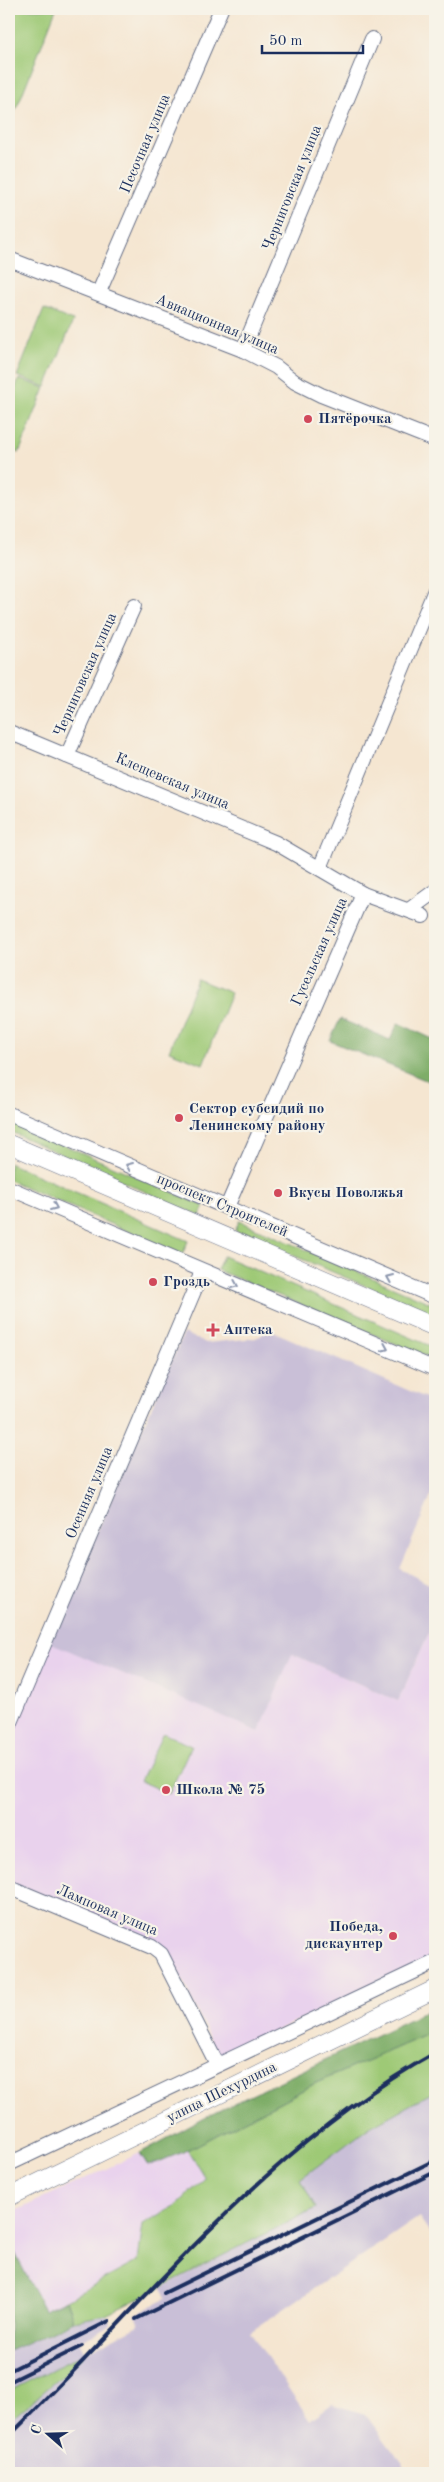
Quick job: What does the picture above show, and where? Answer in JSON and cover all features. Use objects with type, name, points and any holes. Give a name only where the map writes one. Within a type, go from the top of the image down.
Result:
[{"type":"main road","name":"проспект Строителей","points":[[9,1144],[435,1327]]},
{"type":"main road","name":"улица Шехурдина","points":[[9,2198],[435,1990]]},
{"type":"street","name":"Песочная улица","points":[[99,292],[222,9]]},
{"type":"street","name":"Черниговская улица","points":[[244,350],[372,39]]},
{"type":"street","name":"Авиационная улица","points":[[9,259],[43,274],[99,292],[178,326],[244,350],[276,367],[295,382],[321,396],[435,440]]},
{"type":"street","points":[[320,868],[435,590]]},
{"type":"street","name":"Черниговская улица","points":[[67,756],[134,606]]},
{"type":"street","name":"Клещевская улица","points":[[9,732],[276,843],[320,868]]},
{"type":"street","name":"Гусельская улица","points":[[227,1207],[363,894],[320,868]]},
{"type":"street","points":[[409,910],[435,891]]},
{"type":"street","points":[[363,894],[423,916]]},
{"type":"street","name":"проспект Строителей","points":[[9,1114],[435,1297]]},
{"type":"street","points":[[9,1188],[202,1272],[435,1369]]},
{"type":"street","name":"Осенняя улица","points":[[9,1727],[202,1272]]},
{"type":"street","name":"Ламповая улица","points":[[9,1887],[152,1947],[161,1954],[217,2064]]},
{"type":"street","points":[[9,2164],[435,1962]]},
{"type":"shaded area","points":[[270,1330],[435,1402],[435,1486],[400,1569],[435,1587],[435,1619],[398,1701],[292,1654],[259,1732],[49,1642],[184,1333],[206,1343],[256,1338]]},
{"type":"shaded area","points":[[435,1619],[435,1956],[222,2056],[214,2047],[169,1951],[9,1882],[9,1738],[49,1642],[292,1654],[398,1701]]},
{"type":"shaded area","points":[[435,2091],[435,2240],[419,2217],[250,2332],[310,2420],[332,2404],[365,2414],[409,2473],[9,2473],[9,2421],[61,2377],[84,2354],[9,2391],[9,2351],[74,2321],[106,2315],[111,2325],[79,2341],[85,2353],[139,2325],[135,2315],[166,2299],[161,2288],[315,2208],[300,2179],[370,2127]]},
{"type":"shaded area","points":[[188,2150],[205,2178],[177,2205],[143,2224],[138,2261],[44,2311],[9,2244],[9,2214],[140,2153],[148,2166]]},
{"type":"green space","points":[[11,9],[56,9],[9,124],[9,12]]},
{"type":"green space","points":[[44,309],[73,321],[46,387],[17,376]]},
{"type":"green space","points":[[19,379],[45,388],[19,453],[9,449],[9,404]]},
{"type":"green space","points":[[197,979],[231,993],[203,1064],[169,1051]]},
{"type":"green space","points":[[340,1019],[390,1040],[398,1023],[435,1040],[435,1084],[330,1041]]},
{"type":"green space","points":[[9,1121],[204,1206],[200,1216],[9,1131]]},
{"type":"green space","points":[[9,1163],[188,1241],[182,1255],[9,1180]]},
{"type":"green space","points":[[239,1221],[435,1305],[435,1315],[235,1231]]},
{"type":"green space","points":[[223,1256],[435,1348],[435,1360],[217,1270]]},
{"type":"green space","points":[[163,1733],[191,1746],[169,1794],[140,1781]]},
{"type":"green space","points":[[435,2007],[435,2031],[316,2083],[188,2150],[148,2166],[140,2153],[216,2112]]},
{"type":"green space","points":[[435,2031],[435,2091],[370,2127],[300,2179],[316,2208],[106,2315],[74,2321],[66,2300],[138,2261],[143,2224],[177,2205],[205,2178],[188,2150],[316,2083]]},
{"type":"green space","points":[[9,2244],[44,2310],[66,2300],[74,2321],[9,2351]]},
{"type":"green space","points":[[85,2353],[61,2377],[9,2421],[9,2391]]},
{"type":"railway","points":[[9,2436],[159,2281],[262,2180],[316,2134],[374,2091],[435,2053]]},
{"type":"railway","points":[[164,2293],[435,2160]]},
{"type":"railway","points":[[136,2319],[435,2172]]},
{"type":"railway","points":[[9,2371],[109,2321]]},
{"type":"railway","points":[[9,2382],[82,2346]]},
{"type":"place","name":"Пятёрочка","points":[[308,419]]},
{"type":"place","name":"Сектор субсидий по Ленинскому району","points":[[179,1118]]},
{"type":"place","name":"Вкусы Поволжья","points":[[278,1193]]},
{"type":"place","name":"Гроздь","points":[[153,1282]]},
{"type":"place","name":"Аптека","points":[[213,1330]]},
{"type":"place","name":"Школа № 75","points":[[166,1790]]},
{"type":"place","name":"Победа, дискаунтер","points":[[393,1936]]}]
